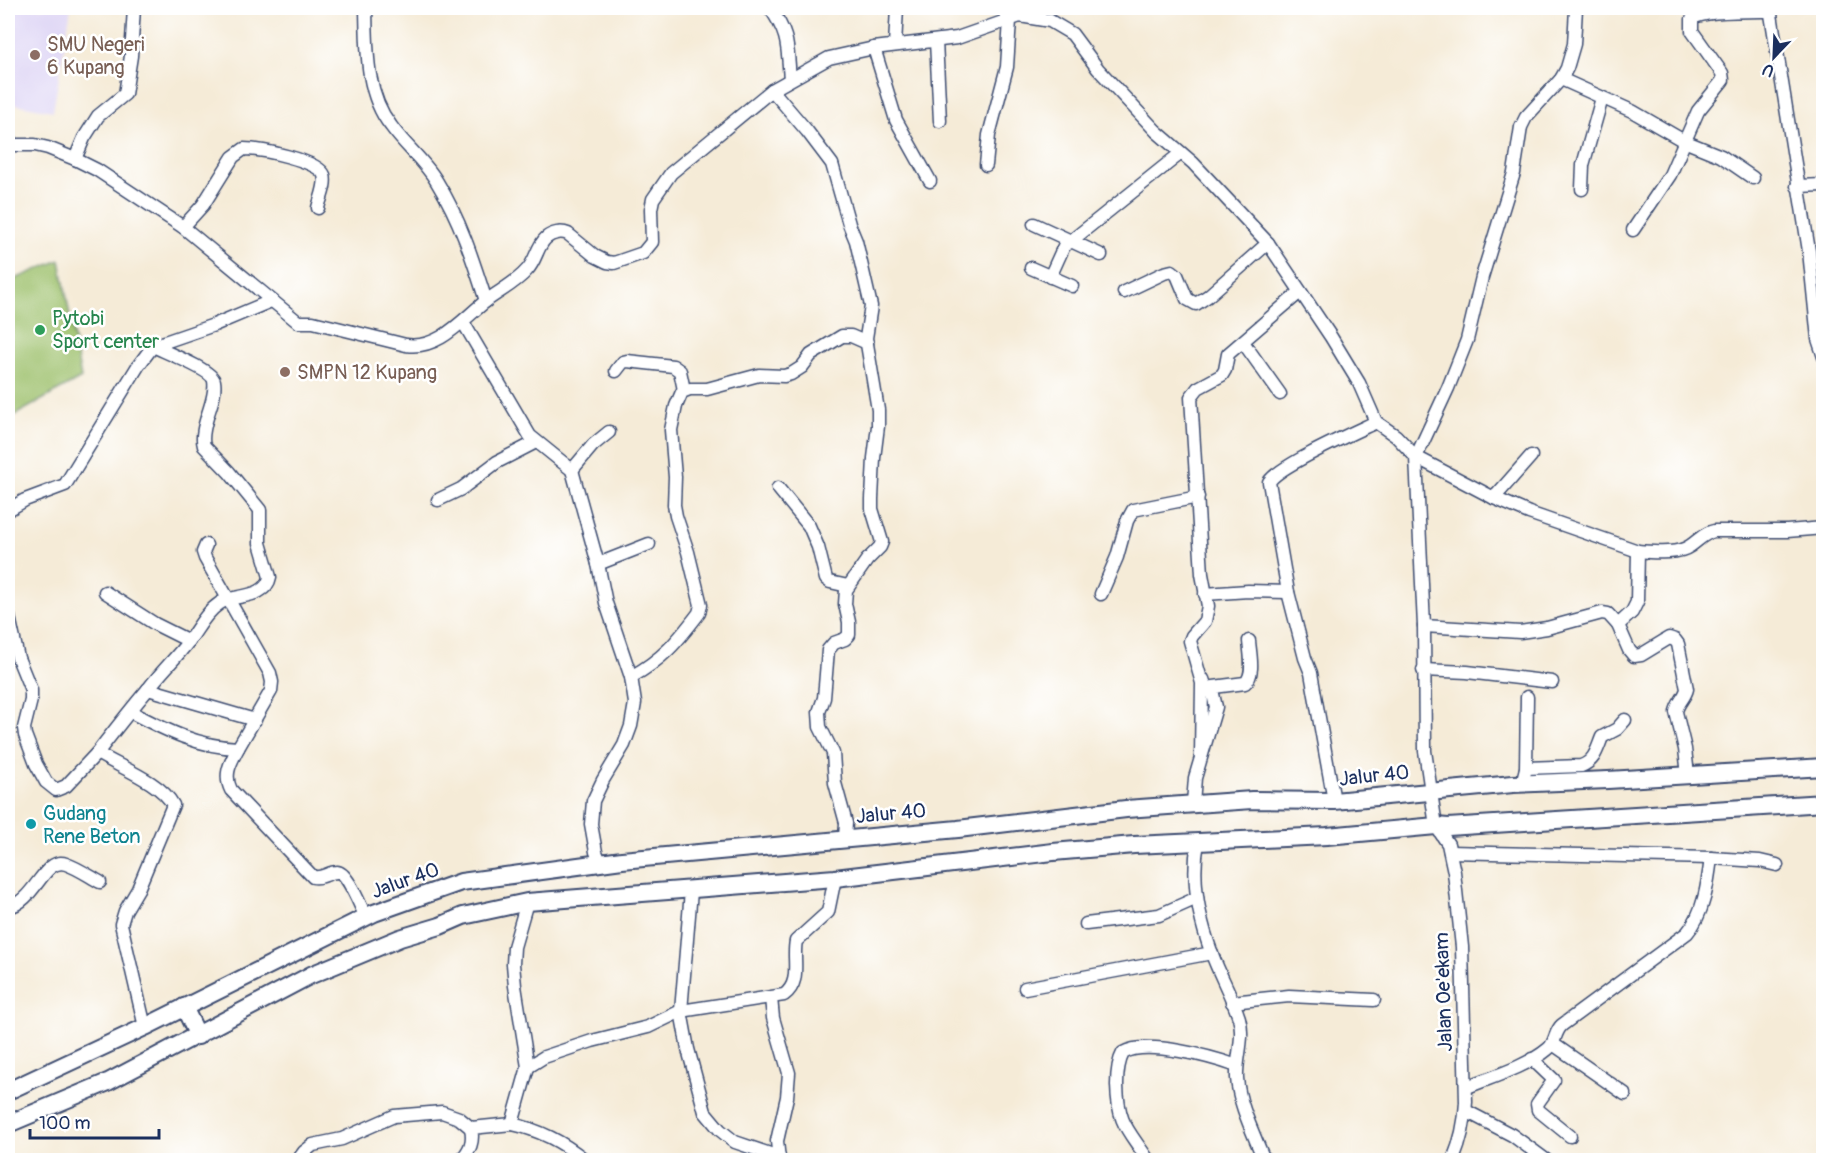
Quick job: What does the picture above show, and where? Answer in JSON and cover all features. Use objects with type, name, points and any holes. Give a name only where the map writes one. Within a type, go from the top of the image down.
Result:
[{"type":"highway","name":"Jalur 40","points":[[8,1090],[145,1027],[366,917],[461,882],[622,860],[958,829],[1066,815],[1193,803],[1252,800],[1334,801],[1524,776],[1688,775],[1824,766]]},
{"type":"highway","points":[[8,1124],[108,1082],[311,975],[400,938],[464,916],[527,902],[835,878],[1053,852],[1824,803]]},
{"type":"highway","points":[[184,1007],[198,1036]]},
{"type":"street","points":[[75,159],[84,138],[98,116],[125,94],[131,56],[134,8]]},
{"type":"street","points":[[366,8],[368,62],[372,85],[382,112],[391,127],[429,170],[448,202],[468,249],[486,301]]},
{"type":"street","points":[[771,8],[781,22],[787,38],[789,79]]},
{"type":"street","points":[[895,45],[897,8]]},
{"type":"street","points":[[1416,457],[1467,340],[1482,277],[1514,173],[1521,127],[1526,117],[1561,79],[1572,55],[1576,8]]},
{"type":"street","points":[[1633,230],[1670,175],[1698,111],[1708,96],[1721,84],[1723,78],[1722,73],[1692,31],[1692,19],[1695,16],[1717,13],[1771,9],[1797,186],[1809,250],[1818,339],[1824,357]]},
{"type":"street","points":[[8,146],[35,145],[48,148],[97,170],[183,227],[298,322],[313,322],[413,346],[447,334],[463,322],[486,301],[524,274],[546,238],[559,232],[568,234],[600,260],[607,262],[615,263],[643,253],[652,242],[653,199],[666,178],[772,90],[829,58],[874,48],[957,38],[1007,16],[1040,18],[1072,34],[1098,69],[1126,100],[1268,243],[1359,383],[1376,422],[1396,436],[1416,457],[1494,498],[1529,513],[1638,550],[1657,552],[1684,549],[1704,534],[1714,531],[1787,531],[1824,528]]},
{"type":"street","points":[[986,165],[989,135],[1007,67],[1007,16]]},
{"type":"street","points":[[936,41],[940,121]]},
{"type":"street","points":[[874,48],[896,120],[930,181]]},
{"type":"street","points":[[1561,79],[1632,111],[1684,141],[1721,156],[1754,177]]},
{"type":"street","points":[[772,90],[807,130],[832,164],[856,241],[871,313],[867,344],[879,426],[874,458],[872,509],[882,540],[880,547],[867,560],[848,586],[845,600],[849,635],[834,643],[828,650],[824,698],[819,712],[819,727],[833,753],[835,783],[846,823],[845,838]]},
{"type":"street","points":[[1582,189],[1583,165],[1602,98]]},
{"type":"street","points":[[183,227],[203,205],[233,157],[244,149],[298,159],[319,167],[325,182],[318,208]]},
{"type":"street","points":[[1050,277],[1064,246],[1181,153]]},
{"type":"street","points":[[1797,186],[1824,185]]},
{"type":"street","points":[[1034,224],[1101,255]]},
{"type":"street","points":[[1124,292],[1172,271],[1177,275],[1186,299],[1196,304],[1268,243]]},
{"type":"street","points":[[1031,268],[1072,286]]},
{"type":"street","points":[[1201,756],[1202,683],[1190,641],[1207,616],[1208,606],[1203,584],[1191,398],[1198,388],[1222,375],[1227,356],[1300,292]]},
{"type":"street","points":[[8,510],[25,500],[65,485],[138,366],[153,346],[214,325],[271,300]]},
{"type":"street","points":[[463,322],[530,436],[572,470],[598,564],[606,603],[631,677],[635,703],[631,726],[624,745],[593,801],[591,824],[596,852],[601,864]]},
{"type":"street","points":[[684,390],[707,389],[759,375],[791,374],[802,367],[811,355],[842,336],[852,336],[867,344]]},
{"type":"street","points":[[1243,342],[1280,394]]},
{"type":"street","points":[[8,612],[18,658],[31,690],[31,700],[24,728],[36,764],[46,782],[56,790],[66,786],[98,753],[189,641],[200,623],[217,606],[227,600],[254,593],[266,587],[269,582],[270,577],[260,543],[260,510],[204,446],[203,434],[213,394],[212,375],[153,346]]},
{"type":"street","points":[[616,371],[627,361],[673,366],[680,371],[684,390],[676,406],[671,430],[675,477],[674,505],[675,516],[688,552],[701,605],[699,613],[670,650],[650,667],[631,677]]},
{"type":"street","points":[[1334,801],[1311,673],[1288,592],[1270,480],[1303,458],[1376,422]]},
{"type":"street","points":[[572,470],[593,445],[609,432]]},
{"type":"street","points":[[438,500],[461,489],[498,462],[536,442]]},
{"type":"street","points":[[1494,498],[1532,456]]},
{"type":"street","name":"Jalan Oe'ekam","points":[[1416,457],[1424,626],[1425,751],[1436,826],[1444,836],[1450,852],[1462,947],[1466,1111],[1460,1144],[1453,1161]]},
{"type":"street","points":[[778,488],[809,526],[818,547],[826,579],[848,586]]},
{"type":"street","points":[[1101,594],[1117,557],[1131,511],[1135,508],[1198,497]]},
{"type":"street","points":[[598,564],[613,556],[649,544]]},
{"type":"street","points":[[206,545],[203,552],[205,558],[227,600],[263,658],[272,682],[271,691],[228,770],[228,783],[313,877],[322,878],[337,872],[342,873],[366,917]]},
{"type":"street","points":[[1618,625],[1632,612],[1637,602],[1638,550]]},
{"type":"street","points":[[1205,594],[1248,591],[1288,592]]},
{"type":"street","points":[[105,592],[155,624],[189,641]]},
{"type":"street","points":[[1424,626],[1520,632],[1547,628],[1602,613],[1608,614],[1618,625],[1634,656],[1641,655],[1665,639],[1672,639],[1677,642],[1687,689],[1676,712],[1685,749],[1688,775]]},
{"type":"street","points":[[1206,688],[1249,681],[1251,676],[1249,641]]},
{"type":"street","points":[[1193,803],[1201,756],[1216,707],[1213,694],[1206,688],[1196,664]]},
{"type":"street","points":[[1423,670],[1467,672],[1552,682]]},
{"type":"street","points":[[148,689],[255,720]]},
{"type":"street","points":[[1527,697],[1524,776],[1587,764],[1594,757],[1602,737],[1617,729],[1625,720]]},
{"type":"street","points":[[131,712],[168,731],[195,741],[222,748],[238,748]]},
{"type":"street","points":[[98,753],[146,780],[169,798],[172,805],[138,889],[125,911],[121,924],[145,1027]]},
{"type":"street","points":[[1198,842],[1194,871],[1197,897],[1212,953],[1241,1027],[1237,1066],[1241,1102],[1264,1161]]},
{"type":"street","points":[[1450,852],[1711,858],[1760,861],[1777,865]]},
{"type":"street","points":[[1467,1087],[1532,1059],[1547,1050],[1553,1044],[1557,1030],[1562,1025],[1690,929],[1705,894],[1711,858]]},
{"type":"street","points":[[8,907],[23,901],[44,873],[54,864],[66,864],[100,882]]},
{"type":"street","points":[[528,1067],[544,1057],[592,1041],[648,1027],[681,1011],[784,995],[794,985],[795,943],[828,912],[835,878]]},
{"type":"street","points":[[691,891],[681,1011],[688,1049],[705,1112],[720,1130],[735,1142],[779,1159],[777,1140],[787,1097],[789,1073],[773,1018],[771,998]]},
{"type":"street","points":[[1086,924],[1159,915],[1197,897]]},
{"type":"street","points":[[512,1124],[528,1067],[513,964],[514,947],[527,902]]},
{"type":"street","points":[[1025,987],[1212,953]]},
{"type":"street","points":[[1232,1002],[1289,996],[1374,1000]]},
{"type":"street","points":[[1553,1044],[1625,1094]]},
{"type":"street","points":[[1148,1161],[1132,1139],[1119,1112],[1117,1077],[1123,1053],[1141,1048],[1169,1050],[1197,1054],[1237,1066]]},
{"type":"street","points":[[1532,1059],[1554,1080],[1537,1104],[1538,1110],[1570,1136]]},
{"type":"street","points":[[1466,1111],[1512,1135],[1546,1161]]},
{"type":"street","points":[[298,1161],[313,1145],[342,1139],[394,1116],[442,1112],[459,1119],[471,1128],[512,1124],[545,1134],[574,1151],[585,1161]]},
{"type":"street","points":[[461,1161],[472,1144],[471,1128]]},
{"type":"shaded area","name":"SMU Negeri 6 Kupang","points":[[8,8],[71,8],[53,111],[8,103]]},
{"type":"green space","name":"Pytobi Sport center","points":[[60,260],[81,378],[8,419],[8,282]]},
{"type":"place","name":"SMU Negeri 6 Kupang","points":[[35,55]]},
{"type":"place","name":"Pytobi Sport center","points":[[40,330]]},
{"type":"place","name":"SMPN 12 Kupang","points":[[285,372]]},
{"type":"place","name":"Gudang Rene Beton","points":[[31,824]]}]
